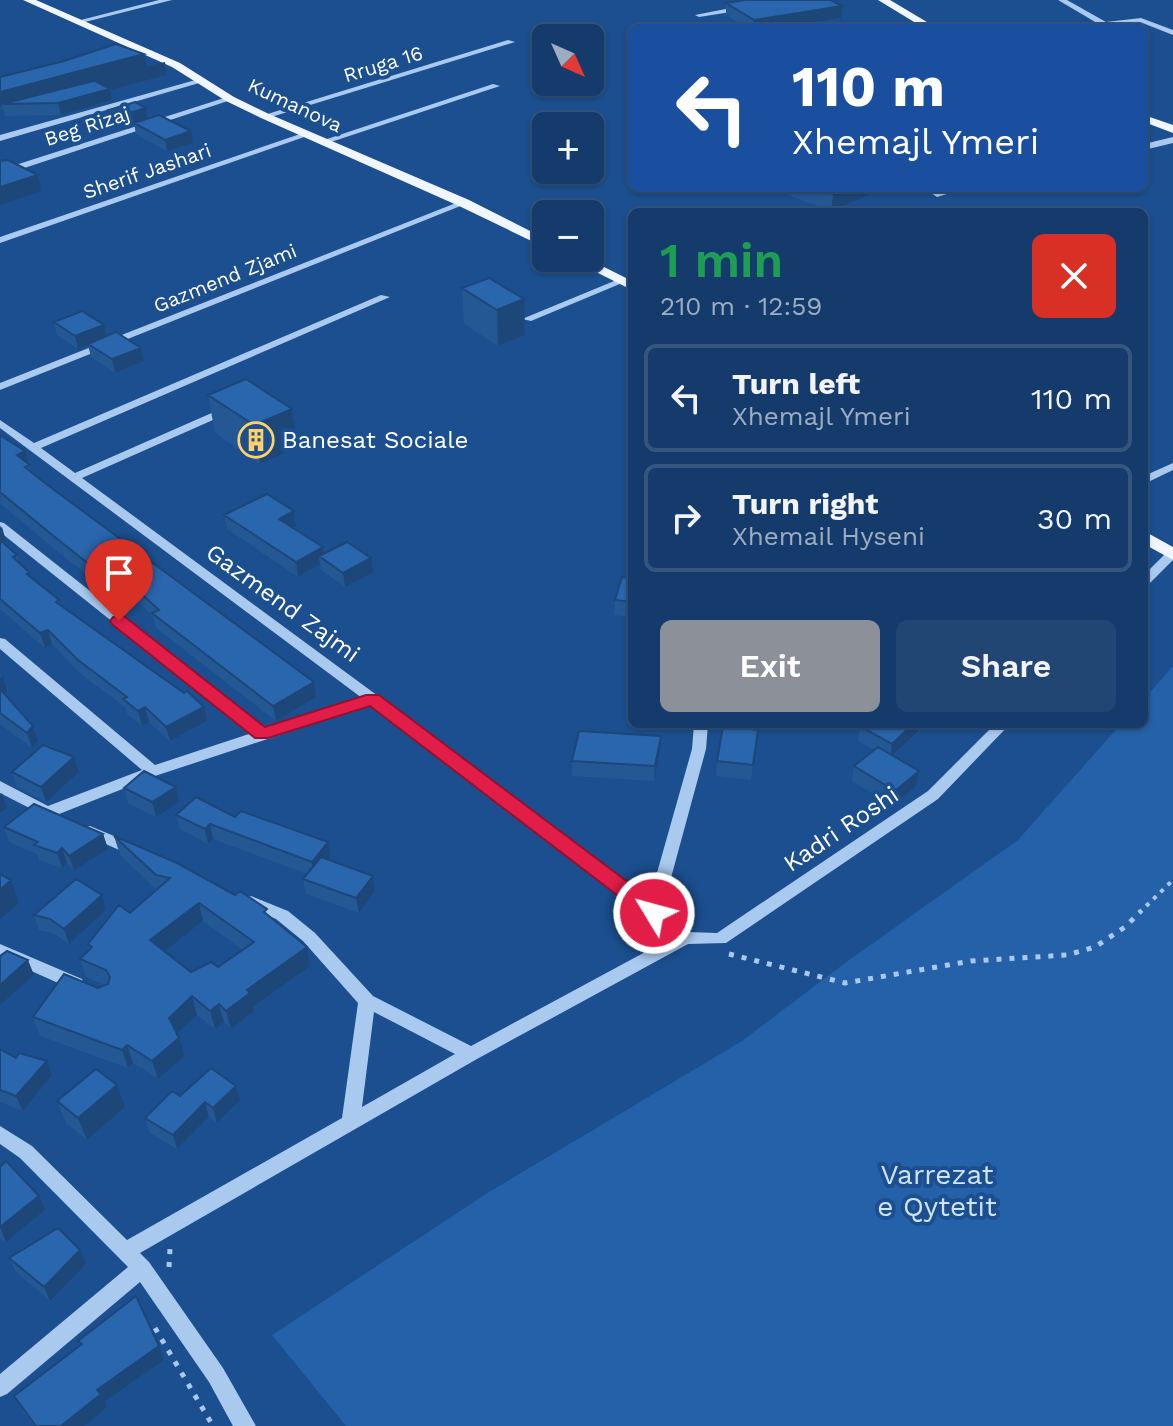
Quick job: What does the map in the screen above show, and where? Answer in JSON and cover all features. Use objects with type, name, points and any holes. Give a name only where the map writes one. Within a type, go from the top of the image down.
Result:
[{"type":"main road","name":"Kumanova","points":[[28,0],[176,65],[230,99],[265,116],[464,203],[532,237]]},
{"type":"main road","points":[[867,0],[909,24]]},
{"type":"main road","points":[[883,0],[925,24]]},
{"type":"main road","points":[[1148,112],[1173,121]]},
{"type":"main road","points":[[1148,120],[1173,129]]},
{"type":"main road","points":[[603,272],[627,284]]},
{"type":"main road","points":[[1148,539],[1172,555]]},
{"type":"street","points":[[77,22],[168,0]]},
{"type":"street","points":[[1062,0],[1105,24],[1141,20],[1173,33]]},
{"type":"street","points":[[699,15],[756,5]]},
{"type":"street","name":"Rruga 16","points":[[265,116],[511,42]]},
{"type":"street","points":[[156,70],[176,65]]},
{"type":"street","points":[[0,138],[202,81]]},
{"type":"street","points":[[322,142],[496,86]]},
{"type":"street","name":"Beg Rizaj","points":[[0,173],[230,99]]},
{"type":"street","name":"Sherif Jashari","points":[[0,240],[306,135]]},
{"type":"street","points":[[1148,146],[1173,140]]},
{"type":"street","name":"Gazmend Zjami","points":[[0,387],[464,203]]},
{"type":"street","points":[[527,319],[627,284]]},
{"type":"street","points":[[34,447],[385,297]]},
{"type":"street","points":[[73,478],[236,406]]},
{"type":"street","name":"Gazmend Zajmi","points":[[0,423],[373,699],[686,938]]},
{"type":"street","points":[[1148,478],[1173,466]]},
{"type":"street","points":[[0,526],[262,734]]},
{"type":"street","points":[[1148,578],[1172,555]]},
{"type":"street","points":[[0,642],[153,771]]},
{"type":"street","points":[[46,812],[153,771],[373,699]]},
{"type":"street","points":[[654,913],[699,749],[701,728]]},
{"type":"street","name":"Kadri Roshi","points":[[686,938],[720,939],[933,795],[999,728]]},
{"type":"street","points":[[0,786],[46,812],[143,855]]},
{"type":"street","points":[[240,897],[282,915],[309,937],[367,1001],[471,1054]]},
{"type":"street","points":[[126,1251],[351,1121],[686,938]]},
{"type":"street","points":[[0,950],[92,990]]},
{"type":"street","points":[[351,1121],[367,1001]]},
{"type":"street","points":[[0,1134],[26,1152],[142,1268],[216,1375],[245,1426]]},
{"type":"street","points":[[0,1387],[142,1268]]},
{"type":"path","points":[[725,953],[845,983],[971,961],[1067,955],[1095,947],[1125,927],[1173,880]]},
{"type":"path","points":[[175,1277],[167,1263],[168,1251],[177,1241]]},
{"type":"green space","name":"Varrezat e Qytetit","points":[[1173,666],[1173,1426],[346,1426],[272,1335],[489,1192],[742,1041],[845,963],[1018,840],[1117,728],[1148,728],[1148,694]]},
{"type":"building","points":[[745,0],[831,0],[842,6],[754,20],[726,3]]},
{"type":"building","points":[[116,44],[144,54],[0,92],[0,77]]},
{"type":"building","points":[[165,63],[97,82],[110,89],[58,103],[2,104]]},
{"type":"building","points":[[135,102],[146,108],[120,116],[109,110]]},
{"type":"building","points":[[159,115],[191,131],[165,140],[134,123]]},
{"type":"building","points":[[8,160],[38,175],[0,187],[0,161]]},
{"type":"building","points":[[489,278],[524,299],[497,310],[462,288]]},
{"type":"building","points":[[82,311],[104,325],[75,336],[54,322]]},
{"type":"building","points":[[116,332],[141,348],[112,359],[88,344]]},
{"type":"building","points":[[246,379],[292,409],[254,425],[208,395]]},
{"type":"building","points":[[0,435],[25,451],[17,455],[30,465],[25,467],[46,484],[314,682],[273,706],[152,613],[159,610],[112,567],[100,573],[0,492]]},
{"type":"building","points":[[267,494],[294,511],[279,519],[323,547],[296,562],[224,515]]},
{"type":"building","points":[[0,540],[17,555],[13,557],[30,573],[27,574],[59,600],[56,602],[184,693],[187,691],[204,707],[166,727],[145,707],[138,711],[123,699],[127,697],[78,660],[48,630],[40,633],[0,599]]},
{"type":"building","points":[[347,542],[371,558],[343,573],[319,556]]},
{"type":"building","points":[[622,577],[628,578],[628,602],[615,600]]},
{"type":"building","points":[[0,689],[33,726],[27,733],[0,713]]},
{"type":"building","points":[[723,728],[758,730],[753,765],[717,761]]},
{"type":"building","points":[[864,728],[909,728],[892,744]]},
{"type":"building","points":[[579,731],[661,736],[655,766],[572,761]]},
{"type":"building","points":[[43,745],[74,757],[41,787],[12,772]]},
{"type":"building","points":[[878,747],[919,771],[895,791],[854,766]]},
{"type":"building","points":[[144,771],[176,787],[152,802],[124,788]]},
{"type":"building","points":[[196,797],[235,817],[241,811],[328,842],[312,862],[210,824],[205,829],[176,815]]},
{"type":"building","points":[[34,804],[103,834],[69,856],[62,848],[57,853],[34,845],[38,842],[4,827]]},
{"type":"building","points":[[114,836],[177,863],[235,895],[240,891],[267,909],[264,912],[307,947],[247,990],[250,993],[226,1011],[219,1004],[210,1011],[192,996],[169,1018],[179,1038],[152,1061],[127,1045],[122,1050],[33,1017],[64,974],[98,988],[108,984],[110,977],[106,970],[80,959],[92,947],[88,944],[119,905],[130,913],[170,878],[156,875]],"holes":[[[199,903],[254,942],[218,967],[211,962],[191,972],[150,940]]]},
{"type":"building","points":[[321,857],[373,876],[356,898],[303,879]]},
{"type":"building","points":[[0,874],[11,880],[0,890]]},
{"type":"building","points":[[76,879],[102,895],[64,929],[50,919],[34,915]]},
{"type":"building","points":[[7,951],[28,960],[0,985],[0,956]]},
{"type":"building","points":[[0,1049],[16,1058],[19,1053],[47,1061],[16,1096],[0,1090]]},
{"type":"building","points":[[211,1068],[236,1086],[213,1108],[205,1102],[173,1135],[145,1118],[172,1091],[180,1096]]},
{"type":"building","points":[[96,1069],[117,1085],[78,1118],[57,1101]]},
{"type":"building","points":[[6,1161],[39,1196],[0,1227],[0,1167]]},
{"type":"building","points":[[58,1228],[80,1250],[44,1287],[9,1258]]},
{"type":"building","points":[[136,1296],[159,1346],[97,1390],[101,1394],[61,1426],[36,1426],[14,1396],[82,1344],[78,1341]]},
{"type":"place","name":"Banesat Sociale","points":[[256,440]]},
{"type":"route","points":[[119,621],[262,734],[373,699],[654,913]]}]
